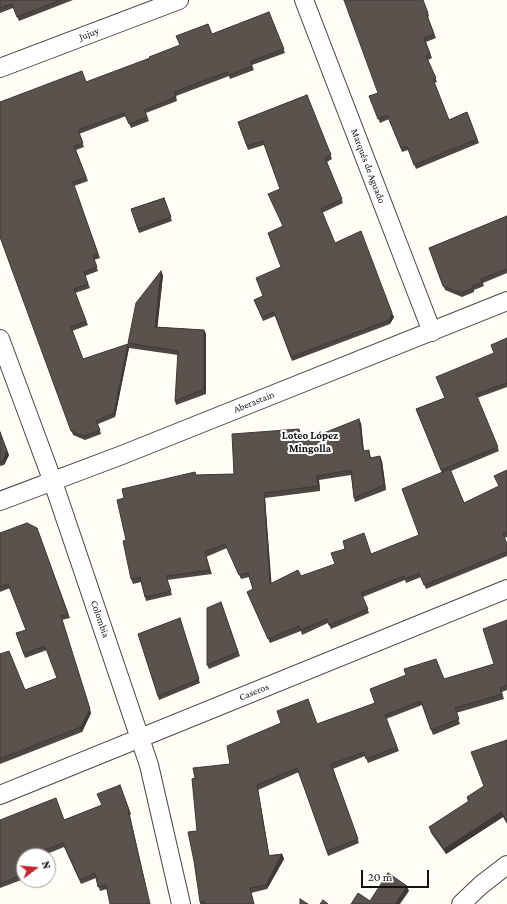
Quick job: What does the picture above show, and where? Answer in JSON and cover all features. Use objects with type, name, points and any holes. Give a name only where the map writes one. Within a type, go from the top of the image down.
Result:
[{"type":"street","name":"Jujuy","points":[[0,68],[179,0]]},
{"type":"street","name":"Marqués de Aguado","points":[[304,0],[432,332]]},
{"type":"street","name":"Aberastain","points":[[0,501],[53,482],[507,301]]},
{"type":"street","name":"Colombia","points":[[0,339],[53,482],[149,765],[181,904]]},
{"type":"street","name":"Caseros","points":[[0,795],[507,589]]},
{"type":"street","points":[[461,904],[507,865]]},
{"type":"building","points":[[0,0],[61,0],[17,17],[12,4],[0,8]]},
{"type":"building","points":[[344,0],[423,0],[434,34],[424,38],[430,54],[426,56],[436,78],[433,79],[449,120],[467,112],[477,139],[414,165],[407,146],[401,148],[387,115],[378,119],[369,96],[378,93]]},
{"type":"building","points":[[269,12],[284,49],[251,61],[252,66],[229,75],[227,72],[174,92],[176,97],[144,110],[147,117],[129,124],[124,113],[78,130],[83,143],[74,146],[86,177],[73,182],[98,254],[93,256],[97,267],[84,272],[88,284],[74,289],[86,321],[71,327],[83,359],[128,344],[114,413],[96,421],[100,430],[84,436],[71,431],[0,237],[0,102],[82,71],[86,82],[180,45],[176,36],[208,24],[212,34]]},
{"type":"building","points":[[307,95],[331,155],[325,158],[342,199],[321,209],[335,243],[361,231],[392,313],[389,320],[291,357],[274,312],[262,317],[254,300],[263,296],[256,278],[281,267],[268,233],[283,226],[268,194],[280,189],[263,141],[247,146],[238,122]]},
{"type":"building","points":[[164,198],[171,217],[138,229],[131,209]]},
{"type":"building","points":[[507,216],[507,269],[481,279],[482,282],[461,293],[443,286],[429,248]]},
{"type":"building","points":[[161,271],[155,327],[204,330],[204,389],[175,401],[178,351],[128,343],[136,303]]},
{"type":"building","points":[[507,338],[507,383],[476,394],[498,447],[441,470],[416,409],[445,398],[436,377],[494,353],[491,345]]},
{"type":"building","points":[[359,419],[363,451],[369,450],[370,458],[380,456],[384,485],[354,498],[351,470],[317,476],[318,486],[264,493],[270,584],[298,570],[301,576],[335,564],[331,553],[345,549],[343,541],[364,533],[371,554],[419,535],[402,489],[450,469],[464,503],[499,486],[494,476],[507,470],[507,532],[503,534],[507,544],[507,552],[424,585],[419,573],[405,579],[404,576],[361,593],[368,609],[329,625],[327,619],[301,630],[299,626],[268,639],[247,592],[253,589],[248,573],[239,575],[225,544],[205,552],[210,570],[166,576],[171,591],[145,597],[140,577],[131,579],[123,541],[126,540],[117,500],[124,498],[122,489],[195,472],[196,475],[234,474],[232,434],[299,429],[301,442]]},
{"type":"building","points":[[0,432],[7,451],[3,461],[0,462]]},
{"type":"building","points":[[27,523],[37,528],[68,614],[61,616],[90,709],[81,727],[0,759],[0,654],[9,651],[25,690],[57,678],[45,646],[24,654],[16,633],[26,630],[8,584],[0,587],[0,533]]},
{"type":"building","points":[[221,602],[238,652],[207,665],[207,608]]},
{"type":"building","points":[[180,618],[199,679],[158,696],[138,634]]},
{"type":"building","points":[[507,620],[507,685],[500,688],[502,694],[455,708],[459,719],[431,730],[421,701],[385,715],[397,747],[366,759],[364,752],[331,764],[358,839],[327,851],[297,768],[257,785],[269,856],[282,854],[266,885],[250,888],[254,904],[205,904],[204,901],[200,902],[188,832],[197,831],[192,779],[195,778],[193,768],[230,764],[227,746],[281,723],[277,711],[308,699],[317,724],[375,703],[370,689],[406,675],[404,669],[436,659],[444,679],[494,664],[483,629]]},
{"type":"building","points":[[507,740],[507,822],[501,812],[444,849],[429,827],[469,801],[467,797],[484,786],[471,752]]},
{"type":"building","points":[[120,785],[129,810],[150,904],[110,904],[106,885],[98,887],[95,873],[80,880],[63,843],[50,848],[16,848],[16,877],[0,884],[0,820],[56,798],[64,820],[102,805],[97,794]]},
{"type":"building","points":[[388,873],[407,886],[395,904],[351,904],[358,893],[370,901]]},
{"type":"building","points":[[300,899],[308,904],[300,904]]},
{"type":"building","points":[[323,900],[328,904],[320,904]]},
{"type":"district","name":"Loteo López Mingolla","points":[[310,442]]}]
